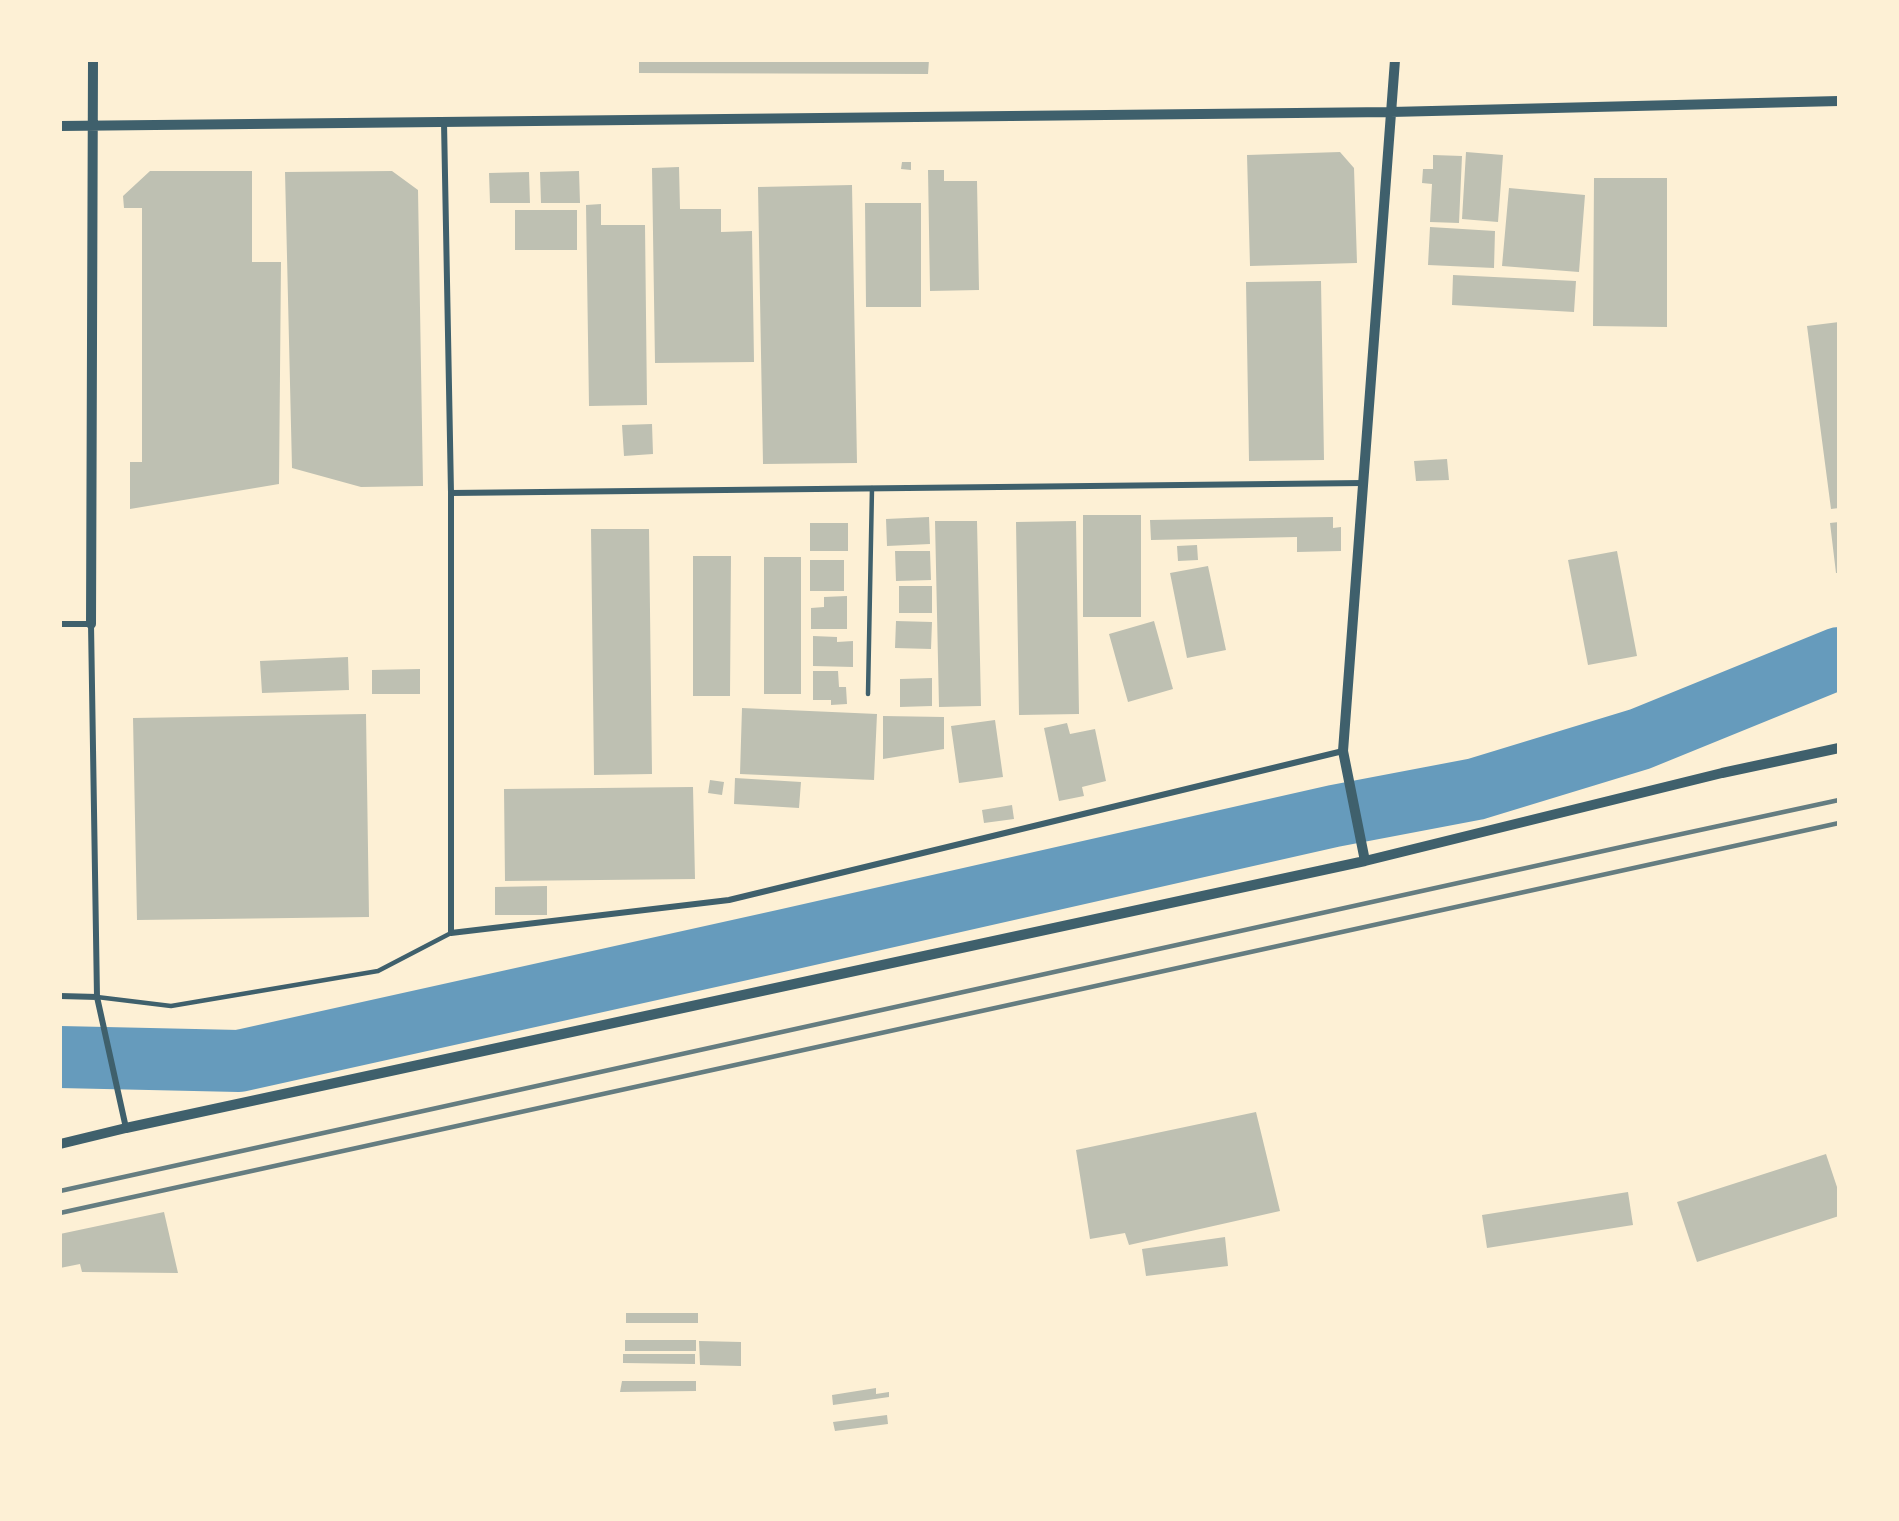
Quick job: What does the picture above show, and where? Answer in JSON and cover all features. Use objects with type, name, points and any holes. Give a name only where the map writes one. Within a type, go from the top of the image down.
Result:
[{"type":"street","points":[[93,60],[91,624],[97,997],[126,1128]]},
{"type":"street","points":[[1365,861],[1343,751],[1395,60]]},
{"type":"street","points":[[60,126],[1391,112],[1839,101]]},
{"type":"street","points":[[444,122],[451,493],[451,933],[729,900],[1343,751]]},
{"type":"street","points":[[451,493],[1364,483]]},
{"type":"street","points":[[60,624],[91,624]]},
{"type":"street","points":[[60,1144],[1365,861],[1722,773],[1839,748]]},
{"type":"street","points":[[60,996],[97,997]]},
{"type":"lane","points":[[868,694],[872,488]]},
{"type":"lane","points":[[97,997],[171,1006],[378,971],[451,933]]},
{"type":"building","points":[[639,60],[929,60],[928,74],[639,73]]},
{"type":"building","points":[[1340,152],[1354,168],[1357,263],[1250,266],[1247,155]]},
{"type":"building","points":[[1466,152],[1503,155],[1498,222],[1462,219]]},
{"type":"building","points":[[1433,155],[1462,156],[1459,223],[1430,222],[1432,184],[1422,183],[1423,169],[1433,169]]},
{"type":"building","points":[[902,162],[911,162],[911,170],[901,169]]},
{"type":"building","points":[[679,167],[680,209],[721,209],[721,232],[752,231],[754,362],[655,363],[652,168]]},
{"type":"building","points":[[928,170],[944,170],[944,181],[977,181],[979,290],[930,291]]},
{"type":"building","points":[[150,171],[252,171],[252,262],[281,262],[279,484],[130,509],[130,462],[142,462],[142,208],[124,208],[123,196]]},
{"type":"building","points":[[392,171],[418,190],[423,486],[361,487],[292,468],[285,172]]},
{"type":"building","points":[[579,171],[580,203],[541,203],[540,172]]},
{"type":"building","points":[[529,172],[530,203],[490,203],[489,173]]},
{"type":"building","points":[[1594,178],[1667,178],[1667,327],[1593,326]]},
{"type":"building","points":[[852,185],[857,463],[763,464],[758,187]]},
{"type":"building","points":[[1509,188],[1585,195],[1579,272],[1502,266]]},
{"type":"building","points":[[865,203],[921,203],[921,307],[866,307]]},
{"type":"building","points":[[601,204],[601,225],[645,225],[647,405],[589,406],[586,205]]},
{"type":"building","points":[[515,210],[577,210],[577,250],[515,250]]},
{"type":"building","points":[[1430,227],[1495,231],[1494,268],[1428,265]]},
{"type":"building","points":[[1453,275],[1576,281],[1574,312],[1452,305]]},
{"type":"building","points":[[1321,281],[1324,460],[1249,461],[1246,282]]},
{"type":"building","points":[[1839,322],[1839,508],[1831,509],[1807,326]]},
{"type":"building","points":[[652,424],[653,454],[624,456],[622,425]]},
{"type":"building","points":[[1447,459],[1449,480],[1416,481],[1414,461]]},
{"type":"building","points":[[1083,515],[1141,515],[1141,617],[1083,617]]},
{"type":"building","points":[[929,517],[930,544],[887,546],[886,519]]},
{"type":"building","points":[[1333,517],[1333,528],[1341,527],[1341,551],[1297,552],[1297,537],[1151,540],[1150,520]]},
{"type":"building","points":[[935,521],[977,521],[981,706],[939,707]]},
{"type":"building","points":[[1076,521],[1079,714],[1019,715],[1016,522]]},
{"type":"building","points":[[1839,522],[1839,573],[1836,573],[1830,523]]},
{"type":"building","points":[[810,523],[848,523],[848,551],[810,551]]},
{"type":"building","points":[[591,529],[649,529],[652,774],[594,775]]},
{"type":"building","points":[[1197,545],[1198,560],[1178,561],[1177,546]]},
{"type":"building","points":[[895,551],[930,551],[931,580],[896,581]]},
{"type":"building","points":[[1617,551],[1637,656],[1588,665],[1568,560]]},
{"type":"building","points":[[693,556],[731,556],[730,696],[693,696]]},
{"type":"building","points":[[764,557],[801,557],[801,694],[764,694]]},
{"type":"building","points":[[810,560],[844,560],[844,591],[810,591]]},
{"type":"building","points":[[1208,566],[1226,650],[1187,658],[1170,573]]},
{"type":"building","points":[[899,586],[932,586],[932,613],[899,613]]},
{"type":"building","points":[[847,596],[847,629],[811,629],[811,608],[824,607],[824,597]]},
{"type":"building","points":[[896,621],[932,622],[931,649],[895,648]]},
{"type":"building","points":[[1154,621],[1173,689],[1128,702],[1109,634]]},
{"type":"building","points":[[813,636],[837,637],[837,642],[853,641],[853,667],[813,666]]},
{"type":"building","points":[[348,657],[349,690],[262,693],[260,661]]},
{"type":"building","points":[[420,669],[420,694],[372,694],[372,670]]},
{"type":"building","points":[[813,671],[838,671],[839,687],[846,687],[847,704],[831,705],[831,700],[813,700]]},
{"type":"building","points":[[932,678],[932,706],[900,707],[900,679]]},
{"type":"building","points":[[742,708],[877,714],[874,780],[740,774]]},
{"type":"building","points":[[366,714],[369,917],[137,920],[133,718]]},
{"type":"building","points":[[883,716],[944,717],[944,749],[883,759]]},
{"type":"building","points":[[995,720],[1003,777],[959,783],[951,726]]},
{"type":"building","points":[[1067,723],[1070,734],[1095,729],[1106,781],[1082,787],[1084,796],[1059,801],[1044,728]]},
{"type":"building","points":[[735,778],[801,782],[799,808],[734,804]]},
{"type":"building","points":[[710,780],[724,782],[722,795],[708,793]]},
{"type":"building","points":[[693,787],[695,879],[505,881],[504,789]]},
{"type":"building","points":[[1012,805],[1014,819],[984,823],[982,810]]},
{"type":"building","points":[[547,886],[547,915],[495,915],[495,887]]},
{"type":"building","points":[[1256,1112],[1280,1211],[1129,1245],[1125,1233],[1090,1239],[1076,1150]]},
{"type":"building","points":[[1826,1154],[1839,1193],[1839,1216],[1697,1262],[1677,1202]]},
{"type":"building","points":[[1628,1192],[1633,1225],[1487,1248],[1482,1215]]},
{"type":"building","points":[[164,1212],[178,1273],[82,1272],[80,1264],[60,1268],[60,1234]]},
{"type":"building","points":[[1225,1237],[1228,1266],[1146,1276],[1142,1249]]},
{"type":"building","points":[[626,1313],[698,1313],[698,1323],[626,1323]]},
{"type":"building","points":[[625,1340],[696,1340],[696,1351],[625,1351]]},
{"type":"building","points":[[699,1341],[741,1342],[741,1366],[700,1365]]},
{"type":"building","points":[[623,1354],[695,1354],[695,1364],[623,1363]]},
{"type":"building","points":[[622,1381],[696,1381],[696,1391],[620,1392]]},
{"type":"building","points":[[876,1388],[876,1394],[889,1392],[889,1397],[833,1405],[832,1395]]},
{"type":"building","points":[[887,1415],[888,1424],[835,1431],[833,1422]]},
{"type":"waterway","points":[[60,1057],[239,1061],[1334,816],[1476,789],[1640,739],[1839,658]]},
{"type":"railway","points":[[60,1191],[1839,800]]},
{"type":"railway","points":[[60,1213],[1839,823]]}]
